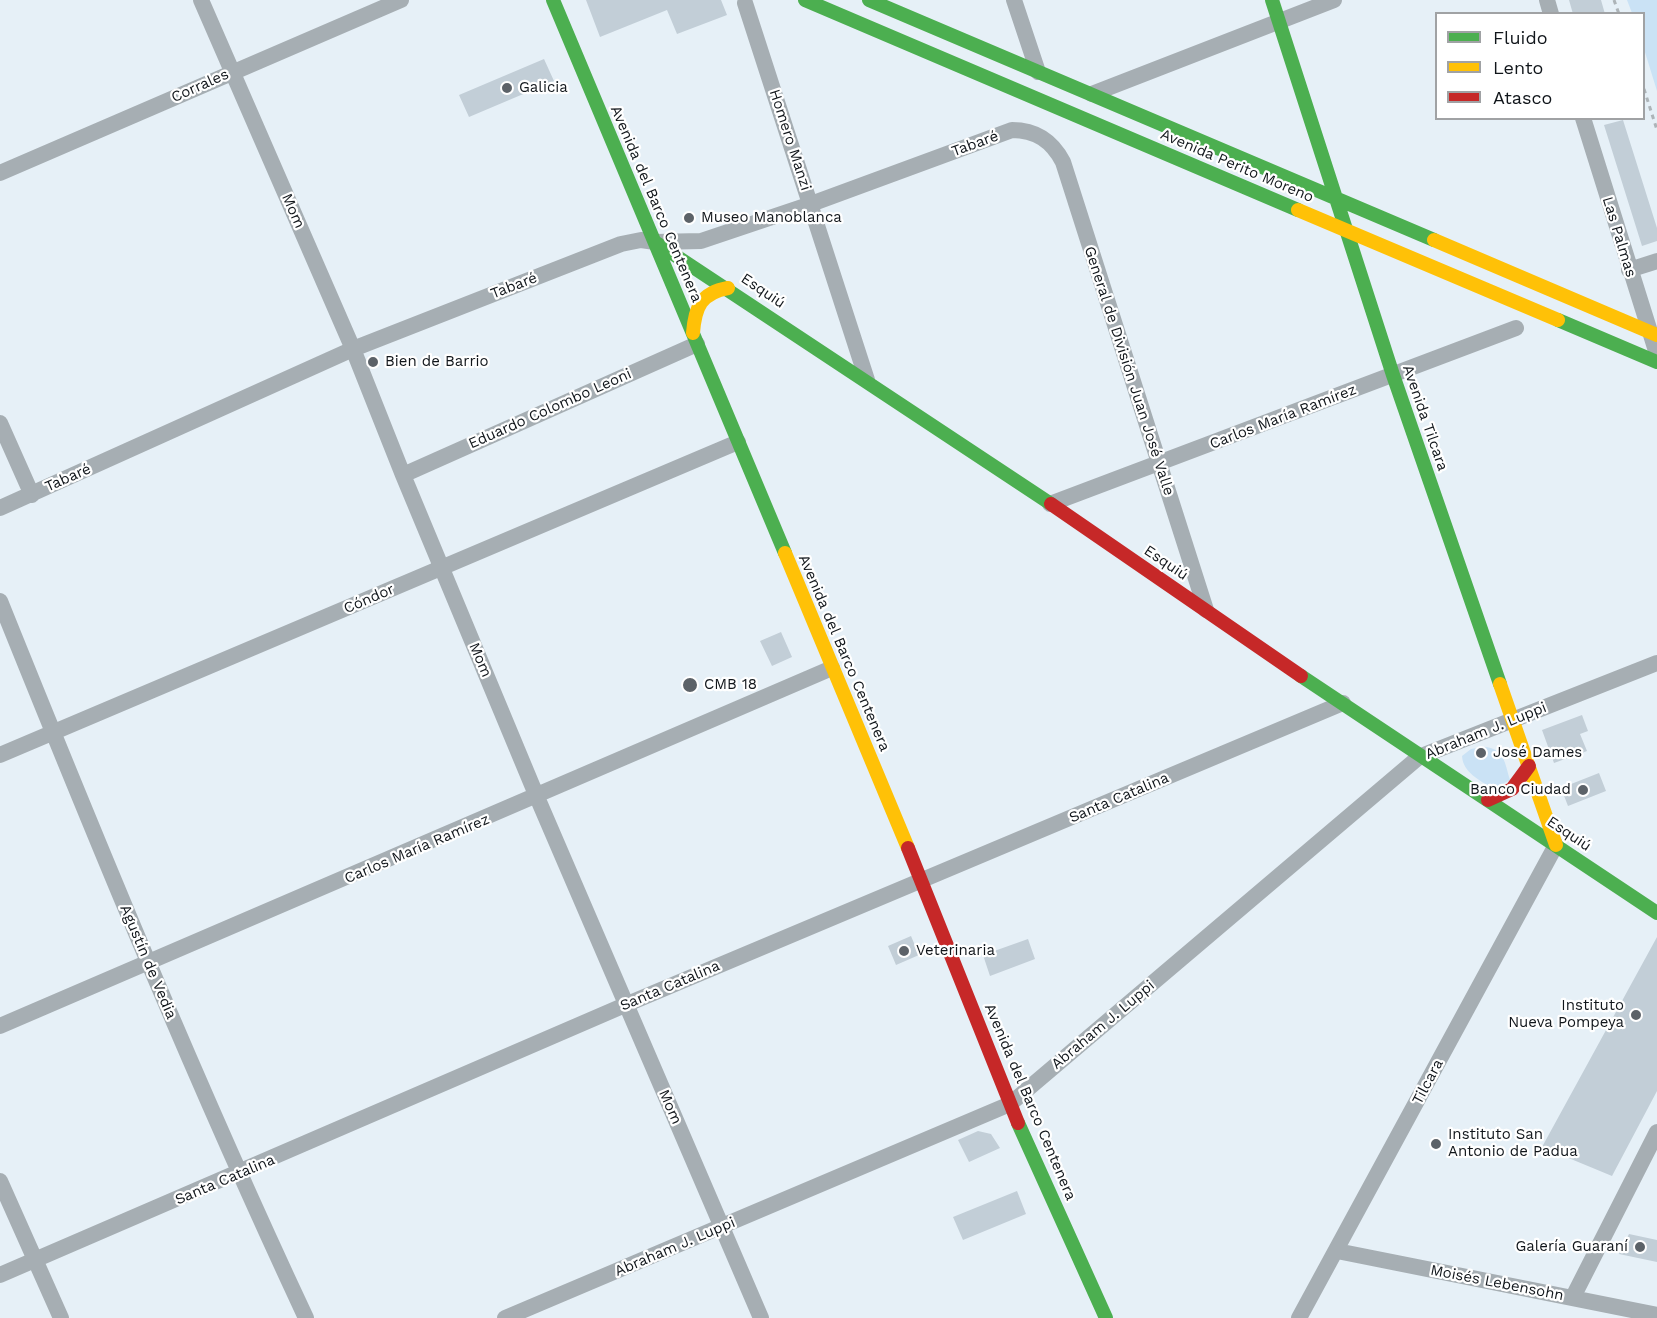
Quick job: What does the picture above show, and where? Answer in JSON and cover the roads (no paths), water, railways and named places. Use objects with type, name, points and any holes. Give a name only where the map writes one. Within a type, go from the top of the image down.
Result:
[{"type":"main road","name":"Avenida del Barco Centenera","points":[[553,0],[922,881],[1010,1104],[1106,1318]]},
{"type":"main road","name":"Avenida Perito Moreno","points":[[805,0],[1657,362]]},
{"type":"main road","name":"Avenida Perito Moreno","points":[[869,0],[1653,334]]},
{"type":"main road","name":"Avenida Tilcara","points":[[1272,0],[1393,375],[1556,844]]},
{"type":"main road","name":"Esquiú","points":[[655,242],[728,288],[1206,609],[1419,757],[1556,844],[1657,913]]},
{"type":"main road","points":[[695,339],[694,315],[702,298],[712,290],[728,288]]},
{"type":"main road","points":[[1488,800],[1499,798],[1510,791],[1519,782],[1528,766]]},
{"type":"street","name":"Mom","points":[[201,0],[353,349],[441,568],[537,797],[761,1318]]},
{"type":"street","name":"Corrales","points":[[0,173],[401,0]]},
{"type":"street","points":[[1014,0],[1038,72]]},
{"type":"street","points":[[1092,94],[1334,0]]},
{"type":"street","name":"Homero Manzi","points":[[745,3],[812,204],[867,381]]},
{"type":"street","name":"Las Palmas","points":[[1584,120],[1629,270],[1653,334],[1657,354]]},
{"type":"street","name":"Tabaré","points":[[0,508],[353,349],[621,244],[641,240],[700,241],[812,204],[1012,130],[1028,130],[1044,138]]},
{"type":"street","name":"General de División Juan José Valle","points":[[1044,138],[1056,149],[1063,162],[1158,465],[1206,609]]},
{"type":"street","points":[[1629,270],[1657,261]]},
{"type":"street","name":"Carlos María Ramírez","points":[[1050,504],[1158,465],[1516,327]]},
{"type":"street","name":"Eduardo Colombo Leoni","points":[[403,475],[695,339]]},
{"type":"street","points":[[0,423],[32,495]]},
{"type":"street","name":"Cóndor","points":[[0,754],[738,442]]},
{"type":"street","name":"Agustín de Vedia","points":[[0,601],[148,963],[239,1174],[306,1318]]},
{"type":"street","name":"Abraham J. Luppi","points":[[505,1318],[1010,1104],[1419,757],[1657,663]]},
{"type":"street","name":"Carlos María Ramírez","points":[[0,1026],[537,797],[832,668]]},
{"type":"street","name":"Santa Catalina","points":[[0,1275],[239,1174],[625,1005],[1343,704]]},
{"type":"street","name":"Tilcara","points":[[1299,1318],[1556,844]]},
{"type":"street","points":[[1572,1297],[1657,1132]]},
{"type":"street","points":[[0,1181],[61,1318]]},
{"type":"street","name":"Moisés Lebensohn","points":[[1336,1251],[1657,1315]]},
{"type":"place","name":"Galicia","points":[[507,88]]},
{"type":"place","name":"Museo Manoblanca","points":[[689,218]]},
{"type":"place","name":"Bien de Barrio","points":[[373,362]]},
{"type":"place","name":"CMB 18","points":[[690,685]]},
{"type":"place","name":"José Dames","points":[[1481,753]]},
{"type":"place","name":"Banco Ciudad","points":[[1583,790]]},
{"type":"place","name":"Veterinaria","points":[[904,951]]},
{"type":"place","name":"Instituto Nueva Pompeya","points":[[1636,1015]]},
{"type":"place","name":"Instituto San Antonio de Padua","points":[[1436,1144]]},
{"type":"place","name":"Galería Guaraní","points":[[1640,1247]]}]
